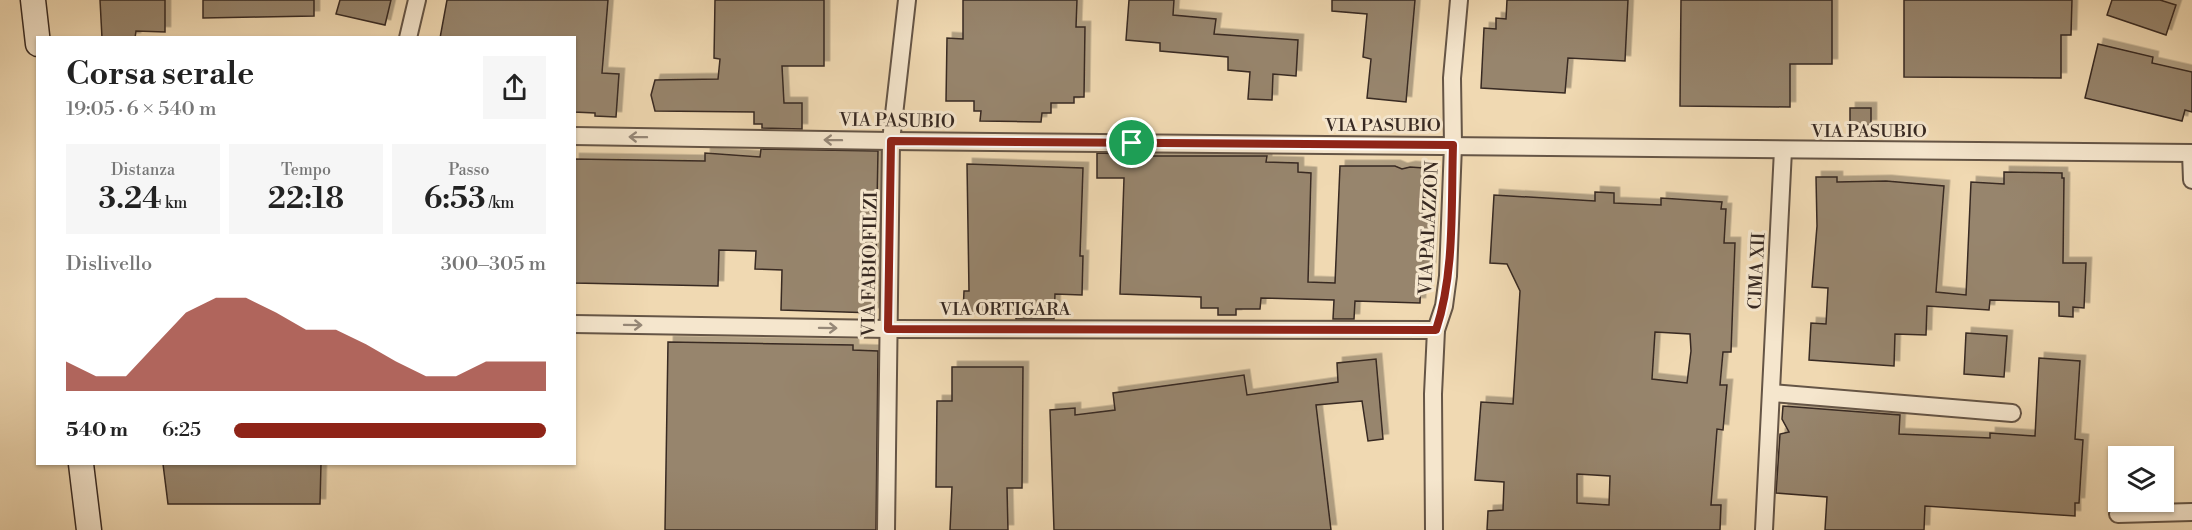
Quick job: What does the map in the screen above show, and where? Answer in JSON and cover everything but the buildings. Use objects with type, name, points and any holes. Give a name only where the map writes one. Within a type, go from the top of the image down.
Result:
[{"type":"main road","points":[[33,0],[37,36]]},
{"type":"main road","points":[[81,465],[89,530]]},
{"type":"street","points":[[408,36],[417,0]]},
{"type":"street","name":"VIA FABIO FILZI","points":[[886,530],[891,141],[907,0]]},
{"type":"street","name":"VIA PALAZZON","points":[[1434,530],[1433,394],[1436,330],[1444,306],[1448,276],[1453,145],[1452,78],[1459,0]]},
{"type":"street","name":"VIA PASUBIO","points":[[576,136],[2192,153],[2192,180]]},
{"type":"street","name":"CIMA XII","points":[[1764,530],[1783,150]]},
{"type":"street","name":"VIA ORTIGARA","points":[[576,324],[888,329],[1436,330]]},
{"type":"street","points":[[1771,393],[2012,413]]},
{"type":"street","points":[[2118,514],[2192,512]]},
{"type":"route","points":[[891,141],[1132,143],[1453,145],[1448,276],[1444,306],[1436,330],[888,329],[891,141]]}]
